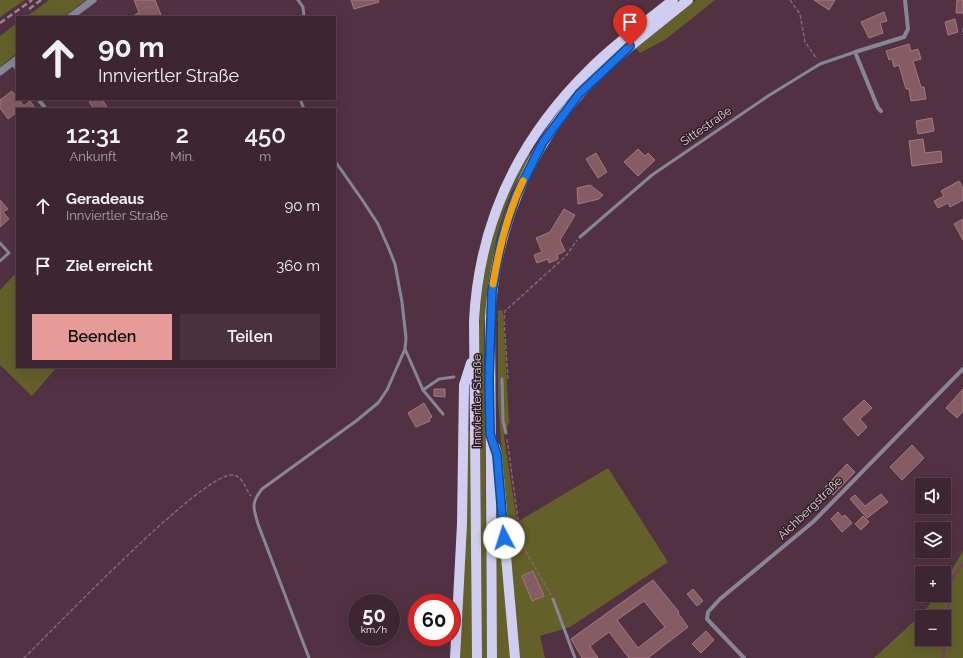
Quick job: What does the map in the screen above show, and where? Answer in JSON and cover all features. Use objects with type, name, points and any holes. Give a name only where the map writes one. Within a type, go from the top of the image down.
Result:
[{"type":"main road","name":"Innviertler Straße","points":[[477,658],[474,354],[476,291],[487,235],[502,196],[528,145],[550,113],[592,67],[673,0]]},
{"type":"main road","name":"Innviertler Straße","points":[[492,658],[489,378],[492,291],[502,238],[516,196],[543,142],[579,94],[630,46],[688,0]]},
{"type":"main road","points":[[455,658],[462,524],[464,385],[474,354]]},
{"type":"main road","points":[[490,434],[497,455],[515,658]]},
{"type":"street","points":[[71,16],[93,0]]},
{"type":"street","name":"Sittestraße","points":[[855,52],[904,37],[908,29],[905,0]]},
{"type":"street","points":[[855,52],[878,108],[882,110]]},
{"type":"street","points":[[0,72],[15,61]]},
{"type":"street","points":[[39,100],[45,108]]},
{"type":"street","name":"Aichbergstraße","points":[[744,658],[707,619],[708,612],[720,599],[813,522],[963,369]]},
{"type":"lane","points":[[298,0],[303,7],[304,16]]},
{"type":"lane","name":"Sittestraße","points":[[580,237],[652,175],[768,96],[820,64],[855,52]]},
{"type":"lane","points":[[309,658],[258,524],[254,509],[254,499],[262,489],[356,421],[378,403],[387,390],[405,349],[406,338],[402,302],[395,264],[367,206],[336,162]]},
{"type":"lane","points":[[0,243],[9,253],[0,262]]},
{"type":"lane","points":[[405,349],[423,390],[443,414]]},
{"type":"lane","points":[[423,390],[439,379],[454,377]]},
{"type":"lane","points":[[502,379],[506,433]]},
{"type":"lane","points":[[553,599],[574,658]]},
{"type":"path","points":[[790,0],[800,14],[805,42],[820,64]]},
{"type":"path","points":[[963,28],[963,35]]},
{"type":"path","points":[[508,383],[504,320],[505,311],[566,256],[580,237]]},
{"type":"path","points":[[506,433],[520,534],[526,552],[553,599]]},
{"type":"path","points":[[24,658],[147,536],[185,502],[215,481],[231,475],[237,476],[242,480],[247,491],[254,499]]},
{"type":"shaded area","points":[[0,0],[25,0],[0,17]]},
{"type":"shaded area","points":[[49,0],[86,0],[64,16],[27,16]]},
{"type":"shaded area","points":[[696,0],[715,0],[666,39],[640,53],[636,48]]},
{"type":"shaded area","points":[[16,24],[16,54],[0,67],[0,36]]},
{"type":"shaded area","points":[[528,153],[531,155],[511,193],[495,243],[485,312],[487,658],[482,658],[479,330],[481,287],[485,264],[494,231],[506,199]]},
{"type":"shaded area","points":[[16,273],[16,368],[56,368],[32,396],[0,365],[0,290]]},
{"type":"shaded area","points":[[498,310],[503,311],[509,422],[504,436],[517,522],[608,468],[668,562],[570,627],[540,636],[545,658],[517,658],[498,400]]},
{"type":"shaded area","points":[[468,431],[470,431],[472,658],[459,658]]},
{"type":"shaded area","points":[[494,490],[496,490],[512,658],[497,658]]},
{"type":"shaded area","points":[[963,551],[963,658],[874,658],[915,620],[915,646],[951,646],[951,610],[925,610],[931,602],[951,602],[951,571]]},
{"type":"building","points":[[134,0],[155,0],[161,15],[133,16],[139,12]]},
{"type":"building","points":[[351,0],[378,0],[379,2],[354,9]]},
{"type":"building","points":[[814,0],[835,0],[829,10]]},
{"type":"building","points":[[957,0],[963,0],[963,13],[956,13]]},
{"type":"building","points":[[884,12],[887,21],[880,23],[883,33],[869,38],[861,22]]},
{"type":"building","points":[[955,19],[958,32],[948,35],[945,22]]},
{"type":"building","points":[[909,44],[911,51],[918,49],[921,59],[913,61],[921,87],[924,87],[926,99],[911,101],[909,89],[906,89],[899,65],[894,67],[892,59],[889,60],[886,51]]},
{"type":"building","points":[[12,91],[16,96],[16,100],[19,100],[24,106],[30,101],[35,108],[16,108],[16,113],[8,119],[0,108],[0,100]]},
{"type":"building","points":[[92,100],[103,100],[107,108],[93,108],[89,102]]},
{"type":"building","points":[[932,118],[934,131],[918,134],[916,121]]},
{"type":"building","points":[[923,139],[925,153],[941,151],[942,162],[912,166],[909,141]]},
{"type":"building","points":[[638,149],[645,156],[648,153],[655,160],[638,176],[624,162]]},
{"type":"building","points":[[596,153],[607,172],[598,178],[586,159]]},
{"type":"building","points":[[959,181],[963,188],[963,200],[950,207],[948,203],[938,208],[934,201],[944,196],[941,191]]},
{"type":"building","points":[[590,185],[603,195],[599,199],[578,204],[577,188]]},
{"type":"building","points":[[0,200],[8,209],[3,212],[9,219],[0,227]]},
{"type":"building","points":[[564,209],[575,215],[560,240],[565,251],[557,255],[558,259],[549,263],[548,259],[537,263],[534,255],[542,252],[536,238],[550,232]]},
{"type":"building","points":[[963,219],[963,240],[954,224]]},
{"type":"building","points":[[434,389],[445,389],[445,397],[434,396]]},
{"type":"building","points":[[963,389],[963,411],[957,418],[946,408]]},
{"type":"building","points":[[864,400],[872,408],[860,419],[867,427],[858,436],[843,419]]},
{"type":"building","points":[[424,403],[432,417],[429,419],[430,421],[416,427],[408,413]]},
{"type":"building","points":[[912,445],[924,458],[902,480],[890,467]]},
{"type":"building","points":[[847,464],[855,472],[833,495],[825,487]]},
{"type":"building","points":[[881,494],[888,502],[867,518],[850,499],[855,495],[865,506]]},
{"type":"building","points":[[838,512],[842,517],[845,515],[852,523],[842,532],[831,519]]},
{"type":"building","points":[[863,516],[869,522],[861,530],[855,524]]},
{"type":"building","points":[[533,571],[544,596],[532,601],[522,576]]},
{"type":"building","points":[[653,580],[679,612],[678,613],[688,627],[648,658],[629,658],[609,632],[590,646],[598,658],[582,658],[571,639]],"holes":[[[644,601],[665,627],[638,648],[617,620]]]},
{"type":"building","points":[[693,589],[703,601],[697,606],[687,594]]},
{"type":"building","points":[[706,631],[714,640],[701,653],[692,644]]},
{"type":"waterway","points":[[943,658],[951,580],[963,564]]},
{"type":"railway","points":[[0,23],[32,0]]},
{"type":"railway","points":[[29,9],[41,0]]},
{"type":"slow traffic","points":[[493,284],[495,268],[508,216],[523,181]]},
{"type":"route","points":[[504,538],[497,455],[490,434],[489,378],[492,291],[495,268],[502,238],[508,216],[516,196],[534,156],[543,142],[579,94],[630,46]]}]
